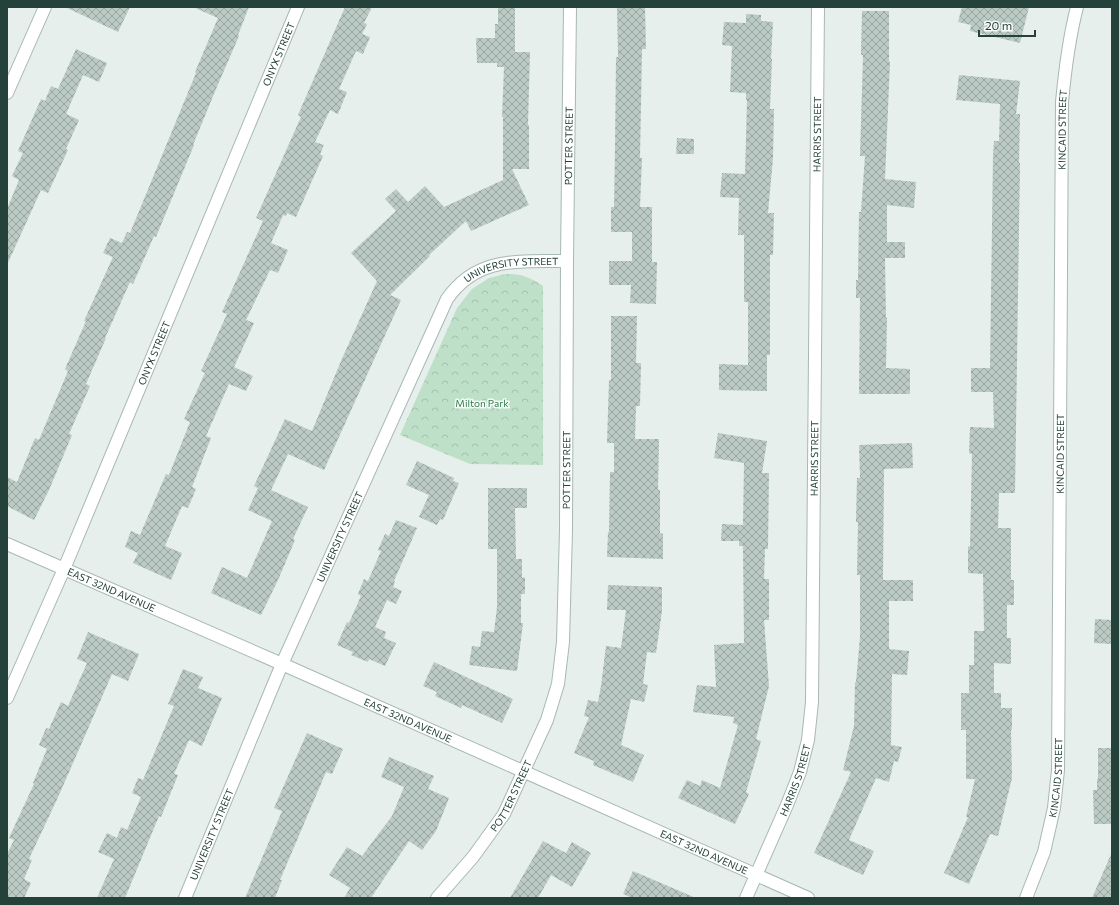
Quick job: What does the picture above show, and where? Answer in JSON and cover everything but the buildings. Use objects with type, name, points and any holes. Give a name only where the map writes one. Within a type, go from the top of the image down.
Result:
[{"type":"street","points":[[7,93],[45,7]]},
{"type":"street","name":"ONYX STREET","points":[[7,698],[64,569],[298,7]]},
{"type":"street","name":"POTTER STREET","points":[[437,898],[473,857],[504,814],[547,720],[558,684],[563,642],[566,530],[570,7]]},
{"type":"street","name":"HARRIS STREET","points":[[746,898],[800,772],[808,740],[812,702],[818,7]]},
{"type":"street","name":"KINCAID STREET","points":[[1026,898],[1044,852],[1054,808],[1058,770],[1062,102],[1065,68],[1077,7]]},
{"type":"street","name":"UNIVERSITY STREET","points":[[185,898],[282,664],[438,317],[454,288],[477,271],[488,266],[502,263],[567,261]]},
{"type":"street","name":"EAST 32ND AVENUE","points":[[7,544],[282,664],[808,898]]},
{"type":"green space","name":"Milton Park","points":[[505,274],[526,277],[543,286],[543,465],[470,464],[400,435],[457,308],[472,289],[489,278]]}]
